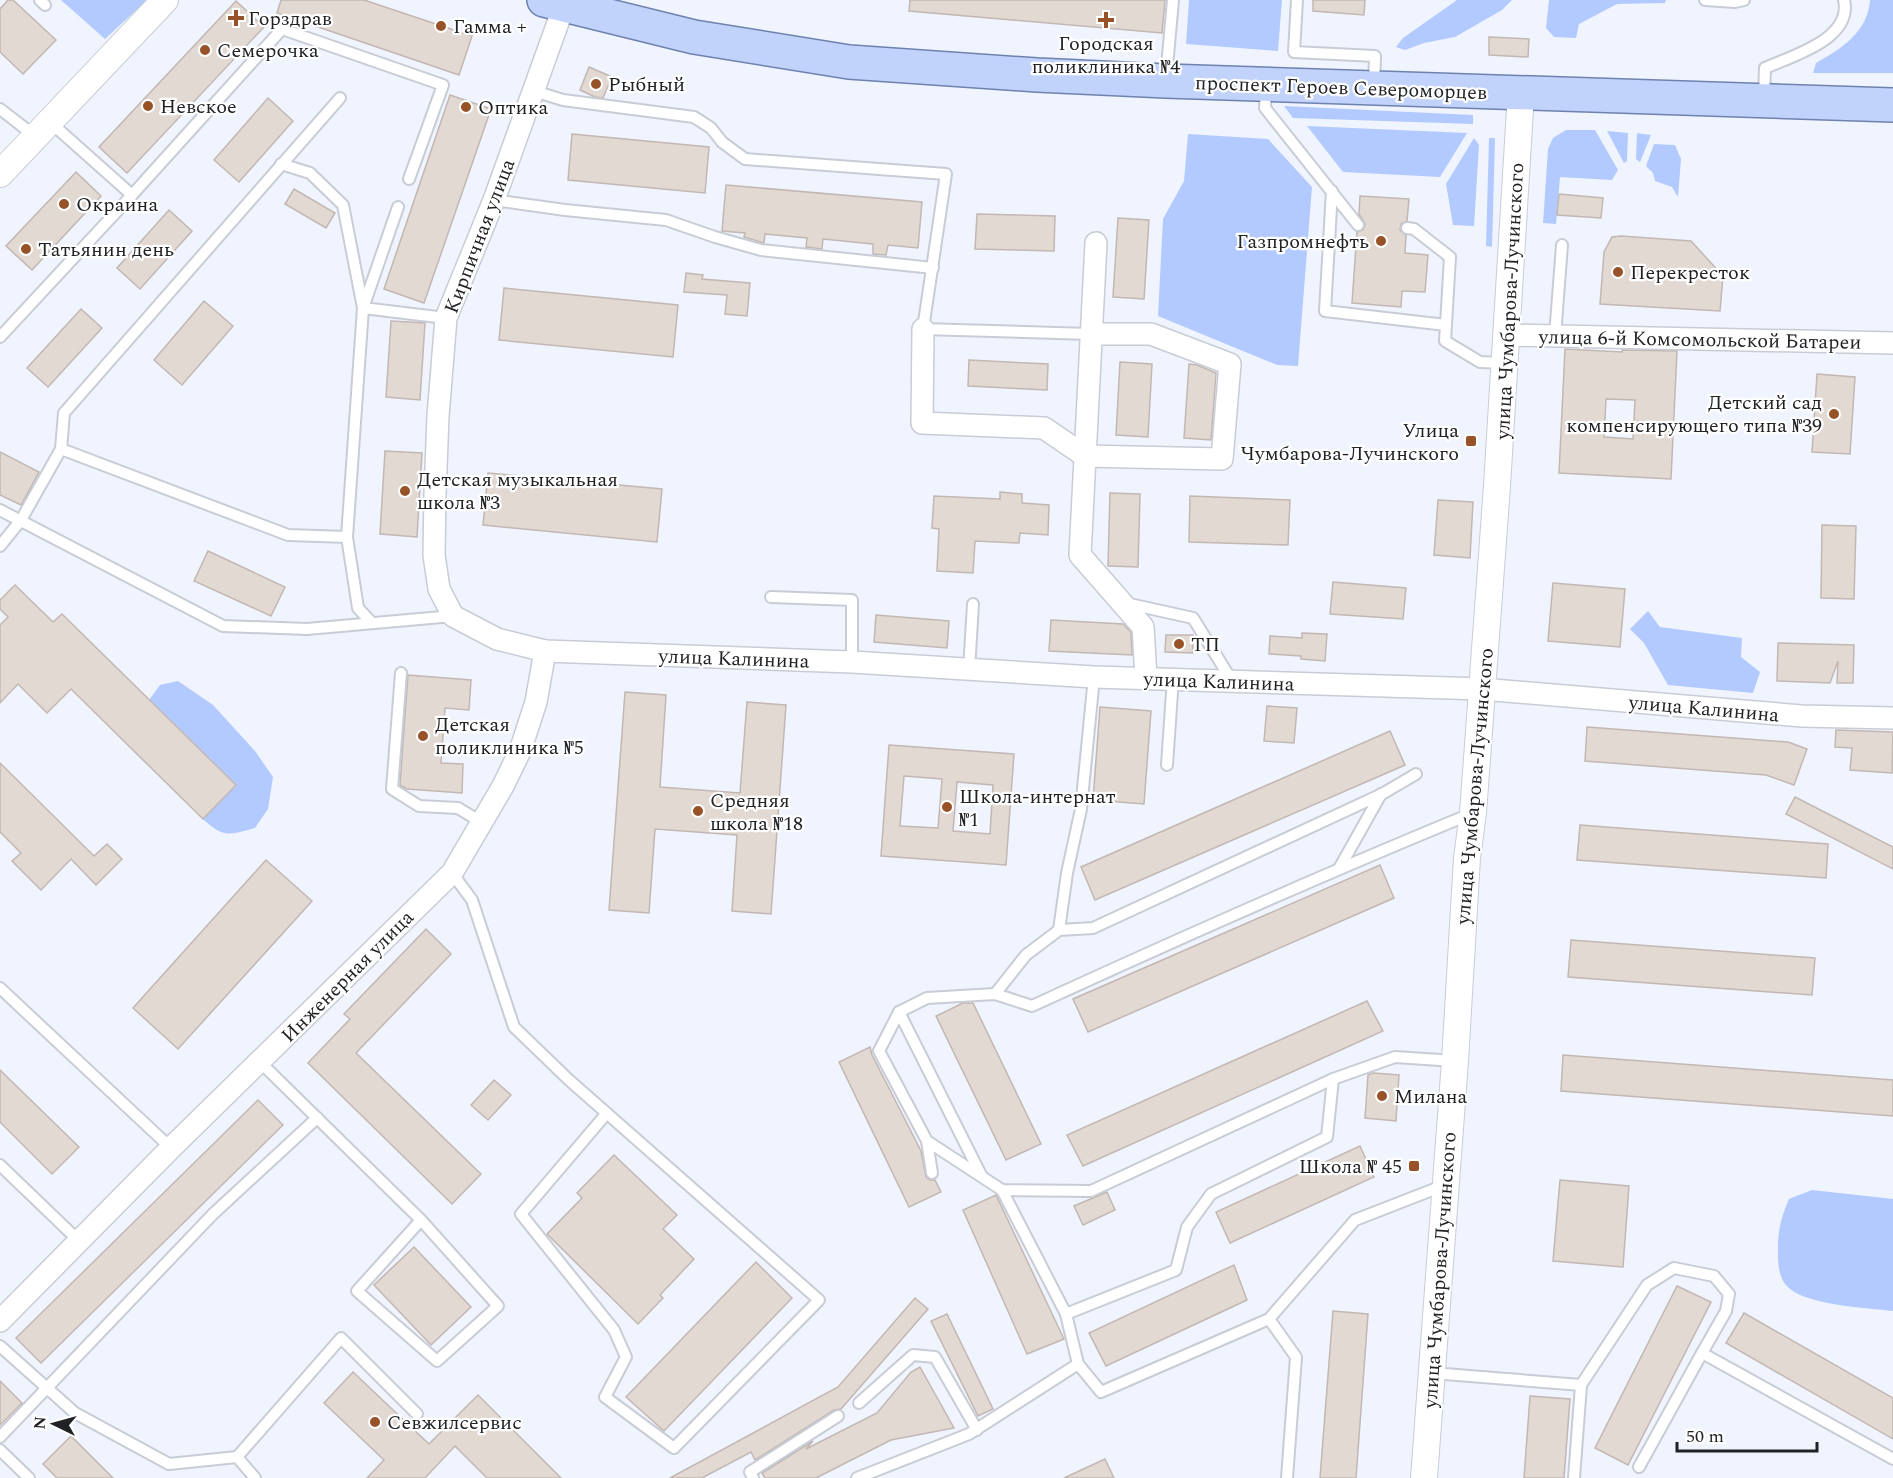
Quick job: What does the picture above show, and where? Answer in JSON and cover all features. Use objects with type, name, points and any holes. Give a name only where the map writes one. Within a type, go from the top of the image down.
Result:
[{"type":"main road","name":"проспект Героев Североморцев","points":[[554,3],[694,37],[849,62],[1166,81],[1893,105]]},
{"type":"street","points":[[0,174],[165,0]]},
{"type":"street","name":"Кирпичная улица","points":[[453,616],[440,589],[434,555],[438,416],[446,318],[494,200],[534,91],[554,3]]},
{"type":"street","name":"улица Чумбарова-Лучинского","points":[[1424,1478],[1507,335],[1521,93]]},
{"type":"street","points":[[1096,243],[1080,555],[1143,627],[1146,678]]},
{"type":"street","points":[[924,329],[922,423],[1044,428],[1085,456],[1222,459],[1230,364],[1151,334],[1090,334]]},
{"type":"street","name":"улица 6-й Комсомольской Батареи","points":[[1507,335],[1893,343]]},
{"type":"street","points":[[453,616],[497,639],[545,651]]},
{"type":"street","name":"улица Калинина","points":[[545,651],[852,662],[1094,676],[1482,690],[1803,717],[1893,718]]},
{"type":"street","name":"Инженерная улица","points":[[2,1314],[452,873],[503,786],[520,751],[536,702],[545,651]]},
{"type":"lane","points":[[1166,81],[1173,0]]},
{"type":"lane","points":[[1297,0],[1294,52],[1375,56],[1374,88]]},
{"type":"lane","points":[[1706,0],[1736,2],[1744,0]]},
{"type":"lane","points":[[1763,102],[1765,68],[1820,43],[1836,33],[1846,9],[1844,0]]},
{"type":"lane","points":[[0,337],[282,29],[443,85],[409,178]]},
{"type":"lane","points":[[1266,85],[1265,108],[1358,225]]},
{"type":"lane","points":[[534,91],[563,100],[694,117],[711,129],[722,142],[746,159],[946,174],[924,329],[1090,334]]},
{"type":"lane","points":[[0,546],[21,520],[61,449],[64,413],[340,98]]},
{"type":"lane","points":[[0,109],[43,129],[132,195]]},
{"type":"lane","points":[[281,164],[310,173],[343,205],[363,308],[347,537],[358,608],[372,623]]},
{"type":"lane","points":[[1332,191],[1324,311],[1446,326]]},
{"type":"lane","points":[[494,200],[565,210],[666,219],[715,237],[761,250],[933,268]]},
{"type":"lane","points":[[363,308],[398,207]]},
{"type":"lane","points":[[1407,228],[1414,229],[1450,257],[1445,341],[1480,362],[1505,363]]},
{"type":"lane","points":[[1555,336],[1562,245]]},
{"type":"lane","points":[[363,308],[446,318]]},
{"type":"lane","points":[[61,449],[288,535],[347,537]]},
{"type":"lane","points":[[0,510],[223,626],[307,629],[453,616]]},
{"type":"lane","points":[[771,597],[852,600],[852,662]]},
{"type":"lane","points":[[1121,602],[1193,618],[1232,681]]},
{"type":"lane","points":[[969,670],[973,604]]},
{"type":"lane","points":[[401,673],[392,789],[419,806],[458,808],[481,822]]},
{"type":"lane","points":[[1059,930],[1066,873],[1081,809],[1094,676]]},
{"type":"lane","points":[[1167,765],[1173,678]]},
{"type":"lane","points":[[995,994],[1026,955],[1059,930],[1093,928],[1382,794],[1416,774]]},
{"type":"lane","points":[[1340,867],[1382,794]]},
{"type":"lane","points":[[932,1173],[927,1141],[879,1051],[899,1012],[927,998],[995,994],[1032,1006],[1340,867],[1473,813]]},
{"type":"lane","points":[[452,873],[472,900],[514,1027],[607,1113],[819,1300],[674,1448],[605,1397],[626,1358],[614,1330],[520,1214],[607,1113]]},
{"type":"lane","points":[[0,988],[171,1148]]},
{"type":"lane","points":[[899,1012],[982,1176]]},
{"type":"lane","points":[[1002,1190],[1091,1191],[1333,1079],[1395,1057],[1455,1061]]},
{"type":"lane","points":[[260,1062],[421,1220],[498,1306],[437,1361],[357,1291],[421,1220]]},
{"type":"lane","points":[[1066,1314],[1176,1270],[1187,1227],[1211,1194],[1327,1137],[1333,1079]]},
{"type":"lane","points":[[0,1437],[213,1214],[317,1118]]},
{"type":"lane","points":[[927,1141],[1002,1190],[1066,1314],[1078,1364],[1101,1392],[1269,1319],[1355,1220],[1446,1185]]},
{"type":"lane","points":[[0,1165],[78,1240]]},
{"type":"lane","points":[[1574,1478],[1581,1385],[1647,1285],[1674,1268],[1714,1276],[1729,1294],[1726,1311],[1639,1467]]},
{"type":"lane","points":[[1269,1319],[1296,1357],[1287,1478]]},
{"type":"lane","points":[[0,1346],[75,1413],[169,1464],[237,1457],[341,1338],[417,1414]]},
{"type":"lane","points":[[1702,1353],[1893,1459]]},
{"type":"lane","points":[[858,1403],[913,1355],[935,1357],[977,1430]]},
{"type":"lane","points":[[857,1478],[877,1474],[977,1430],[1078,1364]]},
{"type":"lane","points":[[1431,1373],[1581,1385]]},
{"type":"lane","points":[[753,1478],[750,1472],[838,1416]]},
{"type":"lane","points":[[0,1450],[29,1478]]},
{"type":"lane","points":[[237,1457],[255,1478]]},
{"type":"shaded area","points":[[61,0],[147,0],[105,39]]},
{"type":"shaded area","points":[[1189,0],[1282,0],[1278,51],[1186,44]]},
{"type":"shaded area","points":[[1457,0],[1512,0],[1502,10],[1455,37],[1424,43],[1405,50],[1396,47],[1403,38]]},
{"type":"shaded area","points":[[1549,0],[1666,0],[1665,3],[1617,4],[1579,24],[1576,38],[1554,37],[1546,28]]},
{"type":"shaded area","points":[[1870,0],[1893,0],[1893,73],[1813,73],[1816,63],[1835,52],[1859,30],[1868,11]]},
{"type":"shaded area","points":[[1284,106],[1473,115],[1473,124],[1293,118]]},
{"type":"shaded area","points":[[1307,126],[1467,133],[1440,177],[1343,172]]},
{"type":"shaded area","points":[[1566,130],[1595,130],[1618,170],[1612,180],[1560,177],[1556,224],[1543,223],[1548,149],[1553,138]]},
{"type":"shaded area","points":[[1607,131],[1628,133],[1627,161],[1624,163]]},
{"type":"shaded area","points":[[1637,133],[1651,135],[1640,162],[1636,159]]},
{"type":"shaded area","points":[[1188,134],[1268,139],[1312,187],[1298,366],[1277,365],[1158,316],[1163,219],[1184,181]]},
{"type":"shaded area","points":[[1474,138],[1479,145],[1474,226],[1453,225],[1446,184]]},
{"type":"shaded area","points":[[1489,138],[1495,138],[1492,247],[1486,246]]},
{"type":"shaded area","points":[[1654,144],[1675,145],[1681,159],[1678,197],[1672,187],[1655,181],[1653,173],[1646,166]]},
{"type":"shaded area","points":[[1648,611],[1660,627],[1742,638],[1741,657],[1760,672],[1753,693],[1668,685],[1644,643],[1630,629]]},
{"type":"shaded area","points":[[178,681],[213,705],[255,751],[273,777],[268,809],[255,828],[227,833],[216,829],[203,819],[236,785],[149,700],[160,685]]},
{"type":"shaded area","points":[[1812,1190],[1893,1199],[1893,1311],[1823,1302],[1798,1294],[1783,1281],[1779,1267],[1778,1247],[1784,1212],[1789,1199]]},
{"type":"building","points":[[8,0],[13,0],[56,40],[23,74],[0,52],[0,9]]},
{"type":"building","points":[[281,0],[364,0],[472,36],[459,75],[277,13]]},
{"type":"building","points":[[910,0],[1165,0],[1162,33],[909,11]]},
{"type":"building","points":[[1313,0],[1365,0],[1364,15],[1313,11]]},
{"type":"building","points":[[236,1],[264,27],[127,173],[99,147]]},
{"type":"building","points":[[1489,37],[1529,39],[1528,57],[1489,55]]},
{"type":"building","name":"Рыбный","points":[[589,67],[612,77],[603,98],[580,90]]},
{"type":"building","points":[[450,95],[491,109],[424,303],[384,289]]},
{"type":"building","points":[[268,98],[293,121],[239,182],[214,160]]},
{"type":"building","points":[[572,134],[709,147],[705,193],[568,180]]},
{"type":"building","points":[[76,172],[101,196],[32,270],[6,246]]},
{"type":"building","points":[[726,185],[922,202],[918,248],[888,245],[886,255],[873,254],[873,244],[823,239],[822,249],[806,247],[807,238],[765,234],[764,243],[744,237],[745,233],[722,231]]},
{"type":"building","points":[[294,189],[335,213],[326,228],[285,204]]},
{"type":"building","points":[[1559,194],[1603,198],[1601,218],[1557,215]]},
{"type":"building","name":"Газпромнефть","points":[[1360,196],[1409,199],[1407,221],[1401,224],[1400,230],[1406,235],[1405,253],[1428,255],[1425,292],[1402,291],[1401,307],[1352,303],[1357,232],[1363,230],[1365,224],[1359,214]]},
{"type":"building","points":[[169,210],[192,231],[140,289],[117,268]]},
{"type":"building","points":[[977,214],[1055,216],[1054,251],[975,249]]},
{"type":"building","points":[[1118,218],[1149,220],[1144,299],[1113,297]]},
{"type":"building","points":[[1612,237],[1691,241],[1723,276],[1720,311],[1600,304],[1604,252]]},
{"type":"building","points":[[686,273],[703,275],[702,279],[750,283],[747,316],[725,314],[727,295],[684,292]]},
{"type":"building","points":[[504,288],[678,305],[673,357],[499,340]]},
{"type":"building","points":[[204,301],[233,326],[182,385],[154,360]]},
{"type":"building","points":[[81,309],[102,328],[48,387],[27,368]]},
{"type":"building","points":[[391,321],[425,323],[420,400],[386,397]]},
{"type":"building","points":[[1565,349],[1622,352],[1622,350],[1677,351],[1671,479],[1559,473]],"holes":[[[1606,399],[1635,400],[1633,439],[1604,437]]]},
{"type":"building","points":[[969,360],[1048,364],[1047,390],[968,386]]},
{"type":"building","points":[[1120,362],[1152,364],[1148,437],[1116,435]]},
{"type":"building","points":[[1189,364],[1216,373],[1211,440],[1184,438]]},
{"type":"building","name":"Детский сад компенсирующего типа №39","points":[[1817,374],[1855,377],[1850,454],[1812,452]]},
{"type":"building","points":[[385,451],[422,453],[417,537],[380,534]]},
{"type":"building","points":[[0,452],[39,472],[21,505],[0,495]]},
{"type":"building","points":[[488,473],[662,489],[657,542],[483,525]]},
{"type":"building","points":[[1000,492],[1022,494],[1022,503],[1049,505],[1048,535],[1020,533],[1019,543],[975,541],[973,573],[937,571],[939,529],[932,528],[934,496],[1000,499]]},
{"type":"building","points":[[1110,493],[1140,494],[1138,567],[1108,566]]},
{"type":"building","points":[[1190,496],[1290,500],[1288,545],[1189,542]]},
{"type":"building","points":[[1438,500],[1473,502],[1470,558],[1434,555]]},
{"type":"building","points":[[1822,525],[1856,526],[1854,599],[1821,598]]},
{"type":"building","points":[[208,551],[285,587],[271,616],[194,581]]},
{"type":"building","points":[[1333,582],[1406,588],[1403,619],[1330,614]]},
{"type":"building","points":[[1553,583],[1625,589],[1620,647],[1548,641]]},
{"type":"building","points":[[15,585],[53,622],[62,614],[236,785],[203,819],[71,689],[47,713],[18,684],[0,703],[0,625],[8,617],[0,609],[0,600]]},
{"type":"building","points":[[876,615],[949,621],[947,648],[874,642]]},
{"type":"building","points":[[1051,620],[1123,624],[1131,632],[1132,655],[1049,651]]},
{"type":"building","points":[[1302,633],[1327,634],[1325,661],[1301,659],[1301,656],[1269,654],[1270,636],[1302,638]]},
{"type":"building","name":"ТП","points":[[1166,635],[1193,635],[1193,653],[1165,652]]},
{"type":"building","points":[[1778,643],[1854,645],[1853,683],[1837,683],[1838,661],[1830,683],[1777,681]]},
{"type":"building","name":"Детская поликлиника №5","points":[[408,675],[471,680],[469,710],[445,708],[441,763],[463,764],[462,793],[407,789],[400,785]]},
{"type":"building","name":"Средняя школа №18","points":[[625,692],[666,695],[660,787],[740,793],[747,702],[786,705],[771,914],[732,911],[737,835],[655,829],[649,913],[609,910]]},
{"type":"building","points":[[1267,706],[1297,708],[1294,743],[1264,741]]},
{"type":"building","points":[[1100,707],[1151,711],[1144,804],[1093,800]]},
{"type":"building","points":[[1587,727],[1788,742],[1807,749],[1794,785],[1766,775],[1585,761]]},
{"type":"building","points":[[1836,730],[1893,732],[1892,773],[1850,770],[1852,748],[1835,747]]},
{"type":"building","points":[[1390,731],[1405,765],[1095,900],[1081,867]]},
{"type":"building","name":"Школа-интернат №1","points":[[889,745],[1014,754],[1006,865],[881,856]],"holes":[[[904,776],[942,779],[938,828],[900,826]],[[957,782],[993,785],[990,834],[953,831]]]},
{"type":"building","points":[[0,763],[94,856],[107,844],[122,859],[96,885],[71,859],[41,890],[12,861],[21,853],[0,832]]},
{"type":"building","points":[[1795,797],[1893,847],[1893,869],[1786,814]]},
{"type":"building","points":[[1580,825],[1828,844],[1826,878],[1577,860]]},
{"type":"building","points":[[266,860],[312,901],[178,1049],[133,1008]]},
{"type":"building","points":[[1380,865],[1394,898],[1088,1032],[1073,999]]},
{"type":"building","points":[[426,929],[451,954],[356,1053],[481,1174],[452,1204],[308,1063],[350,1019],[344,1014]]},
{"type":"building","points":[[1571,940],[1815,958],[1812,995],[1568,977]]},
{"type":"building","points":[[1367,1001],[1383,1031],[1083,1166],[1067,1135]]},
{"type":"building","points":[[963,1003],[973,1003],[1041,1144],[1006,1160],[936,1016]]},
{"type":"building","points":[[870,1047],[921,1151],[926,1177],[935,1180],[941,1192],[909,1207],[839,1062]]},
{"type":"building","points":[[1563,1055],[1893,1080],[1893,1116],[1561,1091]]},
{"type":"building","points":[[0,1070],[79,1147],[52,1174],[0,1122]]},
{"type":"building","name":"Милана","points":[[1373,1073],[1399,1075],[1396,1121],[1365,1118],[1368,1075]]},
{"type":"building","points":[[494,1080],[511,1095],[488,1120],[471,1105]]},
{"type":"building","points":[[258,1100],[283,1125],[41,1363],[16,1338]]},
{"type":"building","points":[[1360,1146],[1374,1177],[1230,1243],[1216,1212]]},
{"type":"building","points":[[614,1155],[677,1215],[663,1229],[694,1259],[660,1295],[663,1298],[638,1324],[547,1234],[582,1198],[577,1193]]},
{"type":"building","points":[[1560,1180],[1629,1186],[1623,1267],[1553,1261]]},
{"type":"building","points":[[1107,1192],[1115,1210],[1083,1225],[1074,1206]]},
{"type":"building","points":[[996,1195],[1064,1339],[1027,1354],[963,1210]]},
{"type":"building","points":[[414,1247],[471,1307],[431,1345],[374,1285]]},
{"type":"building","points":[[756,1262],[792,1298],[664,1431],[626,1397]]},
{"type":"building","points":[[1234,1265],[1247,1300],[1106,1366],[1089,1333]]},
{"type":"building","points":[[1677,1286],[1711,1302],[1628,1465],[1595,1448]]},
{"type":"building","points":[[915,1298],[928,1309],[841,1409],[834,1410],[755,1460],[751,1452],[702,1478],[670,1478],[838,1387]]},
{"type":"building","points":[[1333,1311],[1368,1314],[1356,1478],[1320,1478]]},
{"type":"building","points":[[1744,1313],[1893,1398],[1893,1439],[1726,1343]]},
{"type":"building","points":[[947,1314],[993,1409],[978,1416],[931,1321]]},
{"type":"building","points":[[920,1367],[954,1428],[891,1440],[816,1478],[765,1478],[762,1473],[813,1441],[806,1449],[877,1413],[911,1372]]},
{"type":"building","points":[[353,1372],[429,1444],[478,1395],[561,1478],[487,1478],[455,1446],[425,1478],[367,1478],[384,1460],[324,1403]]},
{"type":"building","points":[[0,1381],[22,1403],[0,1425]]},
{"type":"building","points":[[1530,1396],[1570,1399],[1564,1478],[1524,1478]]},
{"type":"building","points":[[71,1436],[113,1478],[57,1478],[43,1464]]},
{"type":"building","points":[[1105,1459],[1114,1478],[1064,1478]]},
{"type":"place","name":"Горздрав","points":[[236,18]]},
{"type":"place","name":"Городская поликлиника №4","points":[[1106,20]]},
{"type":"place","name":"Гамма +","points":[[441,26]]},
{"type":"place","name":"Семерочка","points":[[205,50]]},
{"type":"place","name":"Рыбный","points":[[596,84]]},
{"type":"place","name":"Невское","points":[[148,106]]},
{"type":"place","name":"Оптика","points":[[466,107]]},
{"type":"place","name":"Окраина","points":[[64,204]]},
{"type":"place","name":"Газпромнефть","points":[[1381,241]]},
{"type":"place","name":"Татьянин день","points":[[26,249]]},
{"type":"place","name":"Перекресток","points":[[1618,272]]},
{"type":"place","name":"Детский сад компенсирующего типа №39","points":[[1834,414]]},
{"type":"place","name":"Улица Чумбарова-Лучинского","points":[[1471,441]]},
{"type":"place","name":"Детская музыкальная школа №3","points":[[405,491]]},
{"type":"place","name":"ТП","points":[[1179,644]]},
{"type":"place","name":"Детская поликлиника №5","points":[[423,736]]},
{"type":"place","name":"Школа-интернат №1","points":[[947,807]]},
{"type":"place","name":"Средняя школа №18","points":[[698,811]]},
{"type":"place","name":"Милана","points":[[1382,1096]]},
{"type":"place","name":"Школа № 45","points":[[1414,1166]]},
{"type":"place","name":"Севжилсервис","points":[[375,1422]]}]
